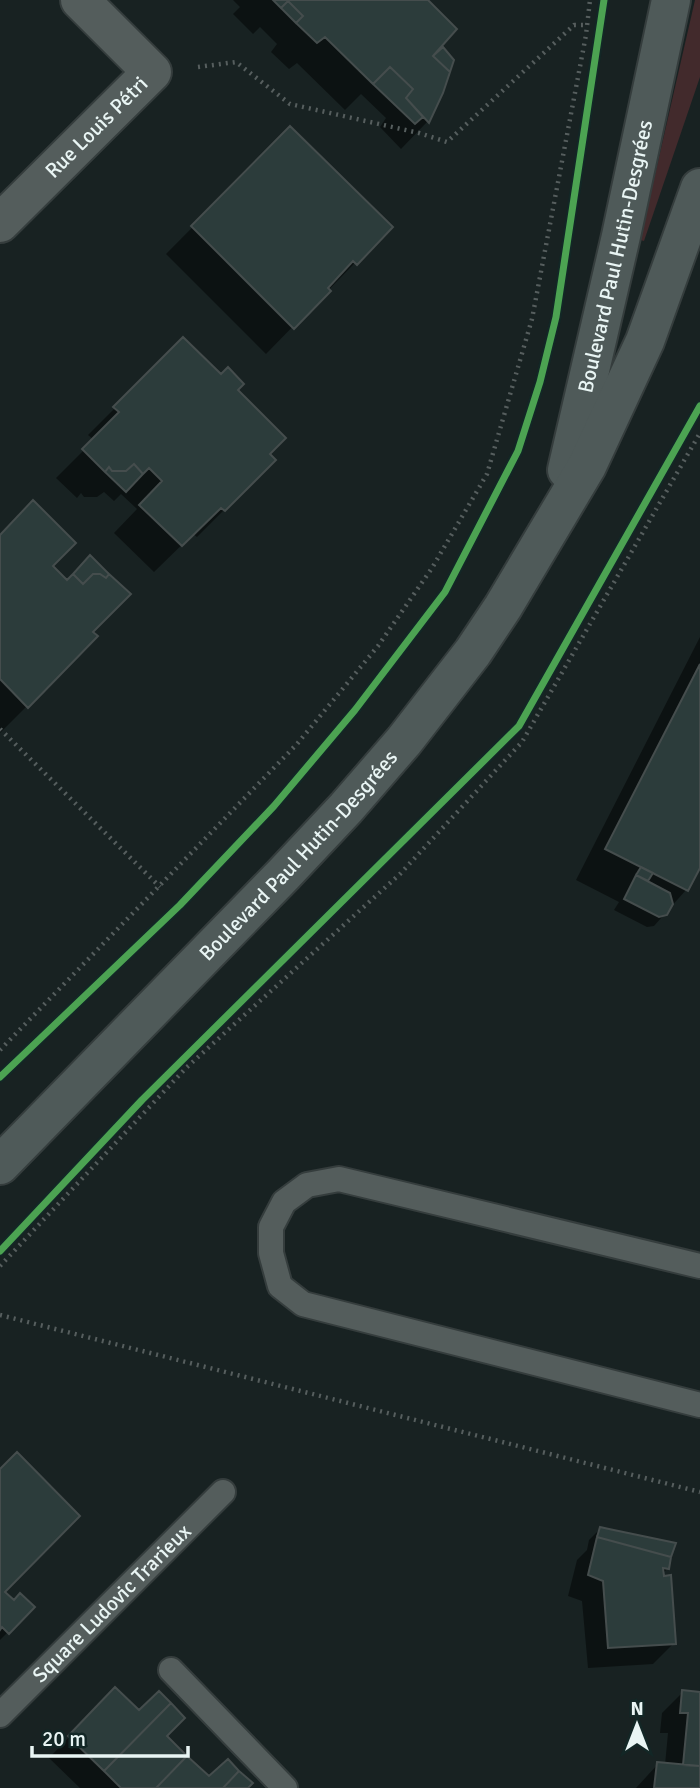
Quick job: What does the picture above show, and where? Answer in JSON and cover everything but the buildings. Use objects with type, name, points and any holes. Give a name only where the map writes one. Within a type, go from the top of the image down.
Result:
[{"type":"main road","name":"Boulevard Paul Hutin-Desgrées","points":[[558,512],[671,0]]},
{"type":"main road","name":"Boulevard Paul Hutin-Desgrées","points":[[0,1165],[284,874],[404,741],[473,652],[587,466],[645,341],[700,188]]},
{"type":"street","name":"Rue Louis Pétri","points":[[0,223],[152,72],[80,0]]},
{"type":"lane","points":[[700,1266],[339,1179],[307,1185],[284,1202],[271,1227],[271,1253],[280,1286],[303,1304],[700,1405]]},
{"type":"lane","name":"Square Ludovic Trarieux","points":[[0,1715],[223,1492]]},
{"type":"lane","points":[[171,1670],[285,1788]]},
{"type":"path","points":[[0,1051],[297,744],[378,646],[432,568],[486,474],[532,319],[590,0]]},
{"type":"path","points":[[152,72],[236,62],[290,104],[419,133],[447,142],[574,25],[587,25]]},
{"type":"path","points":[[0,1266],[186,1068],[400,874],[522,742],[700,433]]},
{"type":"path","points":[[0,729],[160,887]]},
{"type":"path","points":[[152,1090],[202,1041]]},
{"type":"path","points":[[0,1315],[700,1492]]},
{"type":"shaded area","points":[[695,0],[700,0],[700,77],[644,241],[640,240]]},
{"type":"cycle path","points":[[0,1077],[180,905],[274,806],[355,710],[445,592],[518,451],[540,382],[556,317],[604,0]]},
{"type":"cycle path","points":[[0,1251],[142,1100],[519,726],[700,406]]}]
